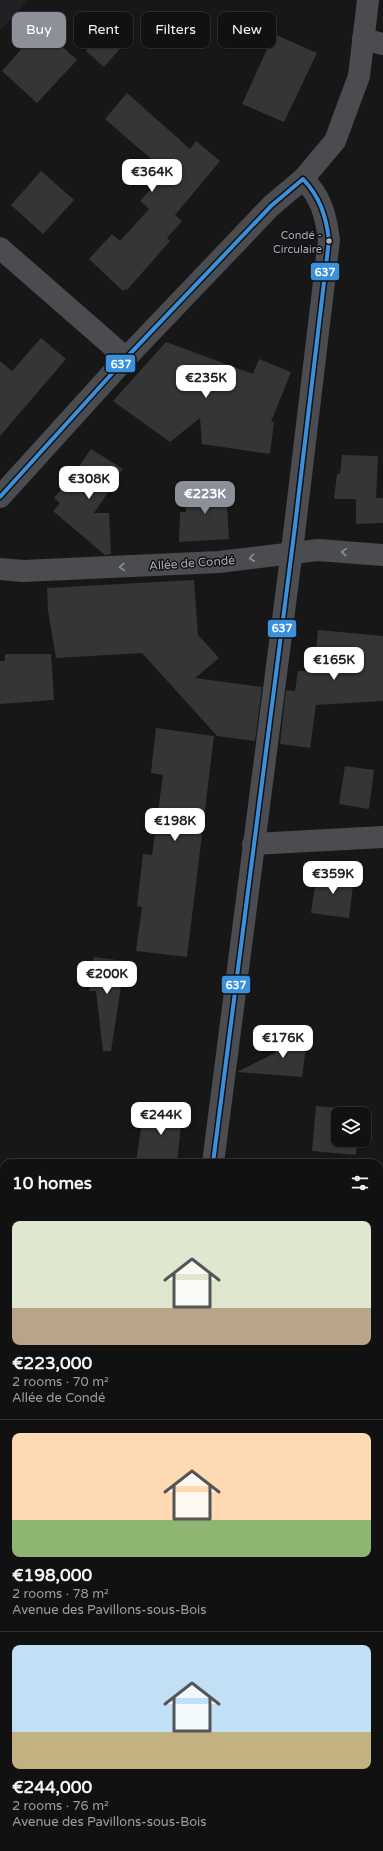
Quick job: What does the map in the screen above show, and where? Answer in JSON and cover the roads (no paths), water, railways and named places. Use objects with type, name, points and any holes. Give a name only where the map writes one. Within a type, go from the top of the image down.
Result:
[{"type":"street","points":[[0,497],[126,358],[271,206],[303,179],[335,141],[373,42],[368,0]]},
{"type":"street","points":[[214,1159],[291,553],[329,240],[326,217],[311,187],[303,179]]},
{"type":"street","points":[[0,248],[126,358]]},
{"type":"street","name":"Allée de Condé","points":[[0,569],[23,571],[219,562],[318,550],[383,555]]},
{"type":"street","points":[[253,844],[383,837]]},
{"type":"place","name":"Condé - Circulaire","points":[[329,241]]}]
